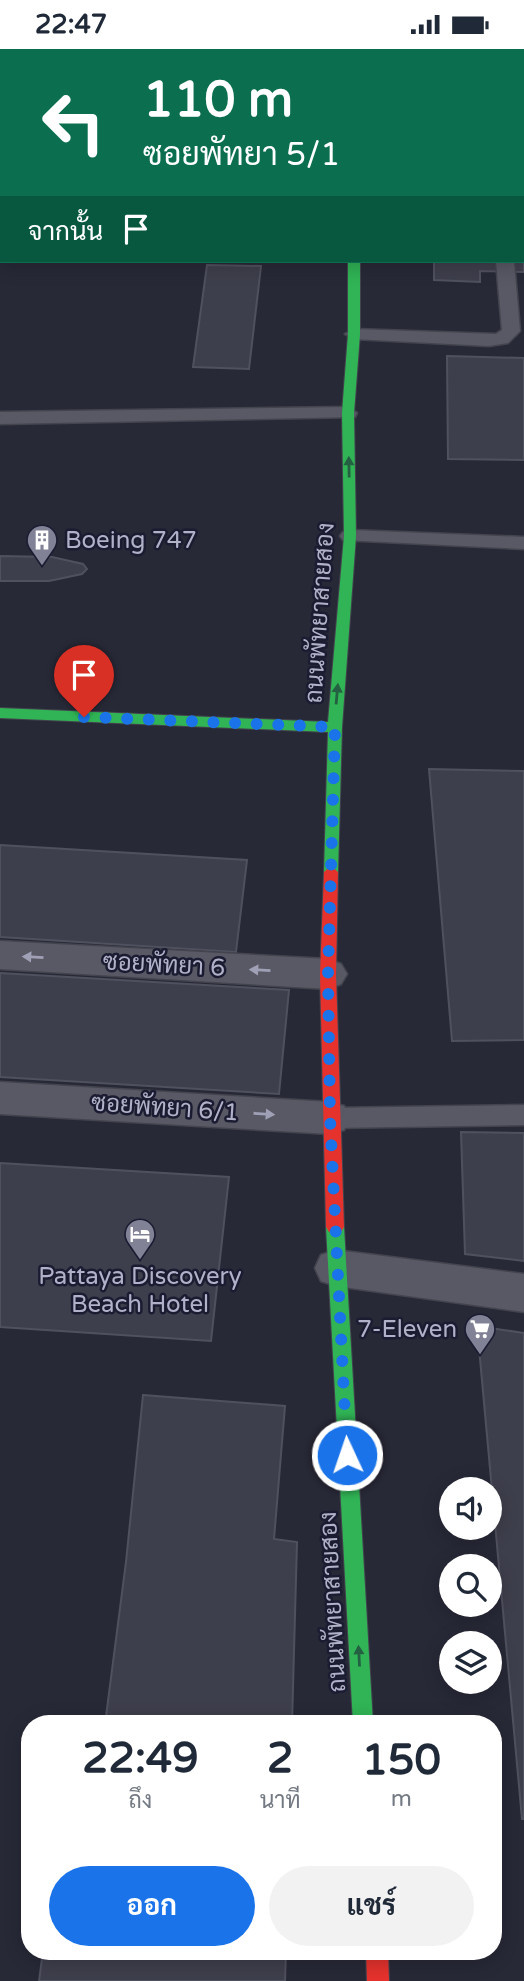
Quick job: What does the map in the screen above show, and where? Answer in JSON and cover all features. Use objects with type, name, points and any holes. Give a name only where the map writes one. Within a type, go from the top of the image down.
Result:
[{"type":"main road","name":"ถนนพัทยาสายสอง","points":[[354,263],[354,334],[348,413],[350,536],[335,727],[328,974],[336,1268],[362,1715]]},
{"type":"main road","points":[[0,713],[335,727]]},
{"type":"main road","points":[[377,1960],[378,1981]]},
{"type":"street","name":"ซอยพัทยา 6","points":[[0,955],[328,974]]},
{"type":"street","name":"ซอยพัทยา 6/1","points":[[0,1098],[330,1118]]},
{"type":"street","points":[[336,1268],[524,1293]]},
{"type":"lane","points":[[354,334],[489,341],[502,339],[511,331],[505,263]]},
{"type":"lane","points":[[0,418],[348,413]]},
{"type":"lane","points":[[350,536],[524,543]]},
{"type":"lane","points":[[330,1118],[524,1115]]},
{"type":"building","points":[[434,263],[524,263],[524,272],[480,271],[480,282],[434,280]]},
{"type":"building","points":[[207,265],[261,266],[249,369],[193,367]]},
{"type":"building","points":[[447,356],[524,358],[524,460],[448,459]]},
{"type":"building","name":"Boeing 747","points":[[0,556],[52,557],[83,564],[87,569],[82,574],[49,581],[0,581]]},
{"type":"building","points":[[429,769],[524,771],[524,1040],[452,1041]]},
{"type":"building","points":[[0,845],[247,860],[236,952],[0,937]]},
{"type":"building","points":[[0,973],[289,990],[279,1094],[0,1077]]},
{"type":"building","points":[[461,1132],[524,1133],[524,1261],[465,1254]]},
{"type":"building","points":[[0,1163],[229,1177],[211,1341],[0,1327]]},
{"type":"building","points":[[477,1326],[524,1333],[524,1819],[502,1600],[502,1554],[498,1554],[497,1540],[502,1540],[502,1477],[491,1477]]},
{"type":"building","points":[[143,1395],[285,1406],[274,1539],[297,1542],[292,1715],[106,1715],[126,1562]]},
{"type":"building","points":[[42,1960],[286,1960],[285,1981],[39,1981]]},
{"type":"traffic: fast","points":[[331,872],[335,727],[350,536],[348,413],[354,334],[354,263]]},
{"type":"traffic: fast","points":[[0,713],[335,727]]},
{"type":"traffic: fast","points":[[335,1227],[362,1715]]},
{"type":"traffic: jam","points":[[331,872],[328,974],[335,1227]]},
{"type":"traffic: jam","points":[[377,1960],[378,1981]]},
{"type":"place","name":"Boeing 747","points":[[42,567]]},
{"type":"place","name":"Pattaya Discovery Beach Hotel","points":[[140,1261]]},
{"type":"place","name":"7-Eleven","points":[[480,1356]]},
{"type":"route","points":[[84,717],[335,727],[328,974],[330,1118],[347,1455]]}]
